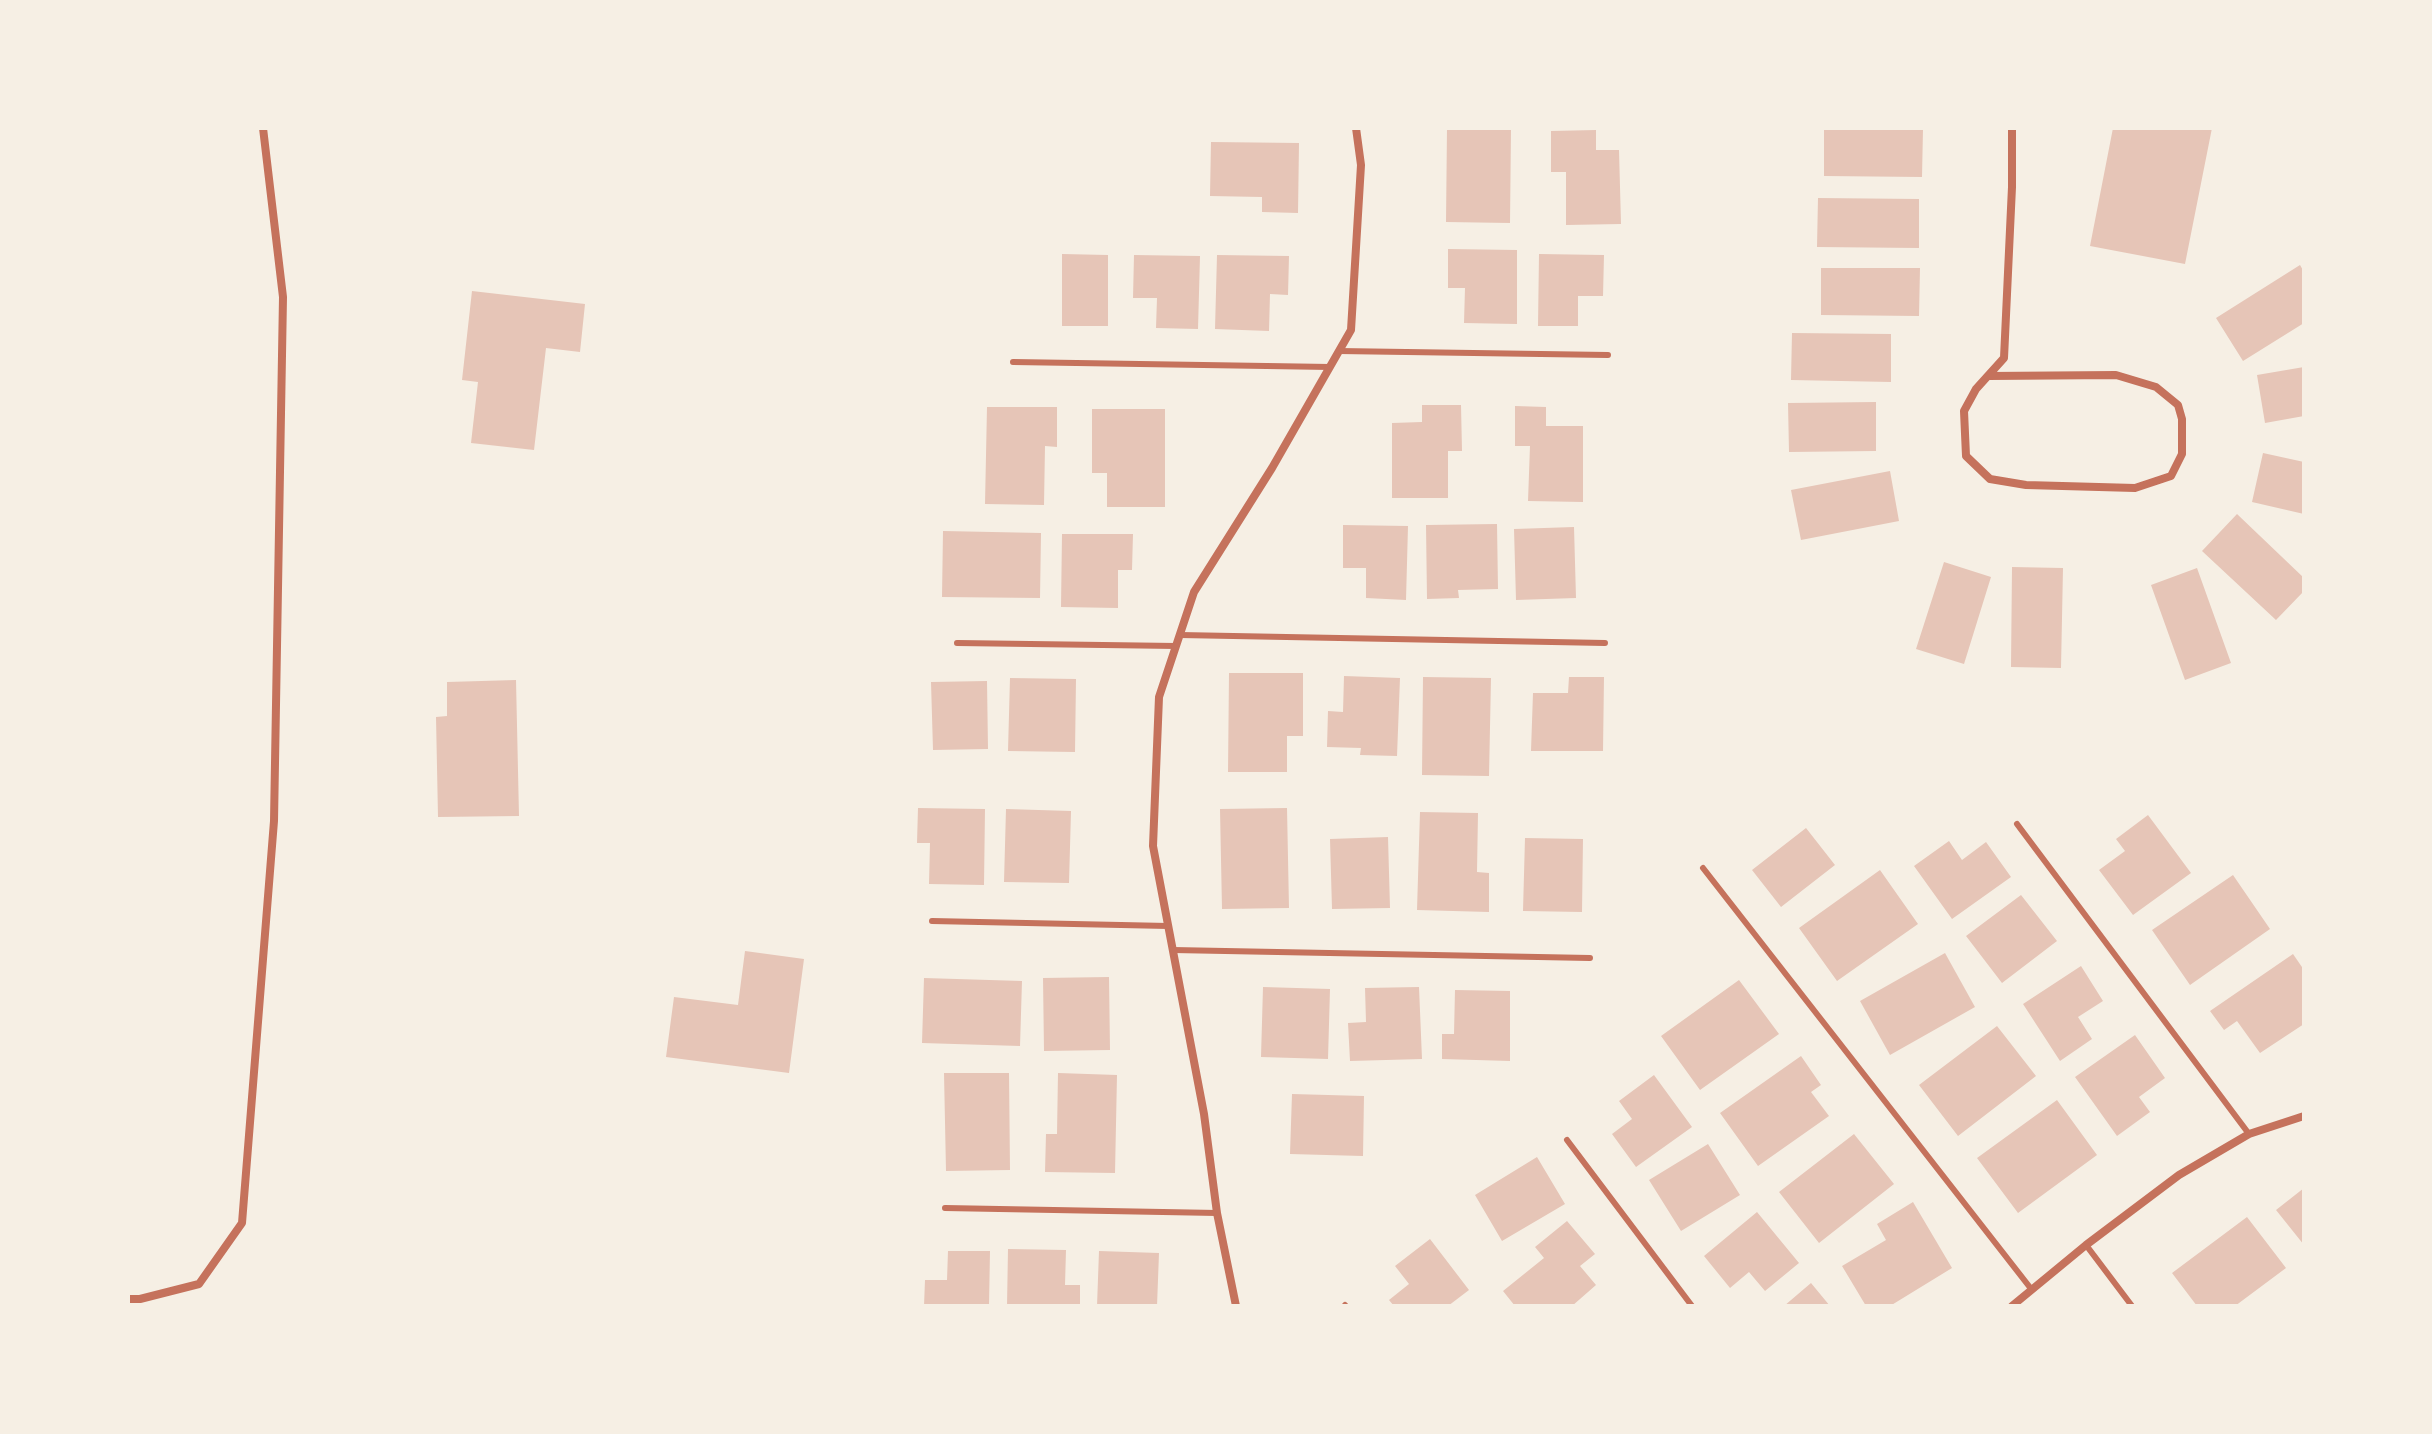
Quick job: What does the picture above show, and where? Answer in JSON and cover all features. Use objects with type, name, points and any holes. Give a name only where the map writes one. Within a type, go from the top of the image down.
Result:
[{"type":"street","points":[[128,1299],[140,1299],[199,1284],[242,1223],[274,821],[283,297],[263,128]]},
{"type":"street","points":[[1236,1306],[1217,1213],[1204,1114],[1153,846],[1159,697],[1194,592],[1272,468],[1351,330],[1361,165],[1356,128]]},
{"type":"street","points":[[1989,376],[2116,375],[2156,387],[2178,405],[2182,419],[2182,454],[2171,476],[2135,488],[2026,485],[1990,479],[1966,456],[1964,411],[1976,389],[2004,358],[2012,128]]},
{"type":"street","points":[[2012,1306],[2179,1175],[2249,1134],[2304,1116]]},
{"type":"lane","points":[[1339,351],[1608,355]]},
{"type":"lane","points":[[1013,362],[1330,367]]},
{"type":"lane","points":[[1180,635],[1605,643]]},
{"type":"lane","points":[[957,643],[1176,646]]},
{"type":"lane","points":[[2017,824],[2249,1134]]},
{"type":"lane","points":[[1703,868],[2032,1290]]},
{"type":"lane","points":[[932,921],[1168,926]]},
{"type":"lane","points":[[1173,950],[1590,958]]},
{"type":"lane","points":[[1567,1140],[1692,1306]]},
{"type":"lane","points":[[945,1208],[1217,1213]]},
{"type":"lane","points":[[2086,1245],[2132,1306]]},
{"type":"building","points":[[1447,128],[1511,128],[1510,223],[1446,222]]},
{"type":"building","points":[[1824,128],[1923,129],[1922,177],[1824,176]]},
{"type":"building","points":[[2113,128],[2212,128],[2185,264],[2090,246]]},
{"type":"building","points":[[1596,130],[1596,150],[1619,150],[1621,224],[1566,225],[1566,172],[1551,172],[1551,131]]},
{"type":"building","points":[[1211,142],[1299,143],[1298,213],[1262,212],[1262,197],[1210,196]]},
{"type":"building","points":[[1818,198],[1919,199],[1919,248],[1817,247]]},
{"type":"building","points":[[1448,249],[1517,250],[1517,324],[1464,323],[1465,288],[1448,288]]},
{"type":"building","points":[[1062,254],[1108,255],[1108,326],[1062,326]]},
{"type":"building","points":[[1539,254],[1604,255],[1603,296],[1578,296],[1578,326],[1538,326]]},
{"type":"building","points":[[1134,255],[1200,256],[1198,329],[1156,328],[1157,298],[1133,298]]},
{"type":"building","points":[[1217,255],[1289,256],[1288,295],[1270,294],[1269,331],[1215,329]]},
{"type":"building","points":[[2300,265],[2304,272],[2304,323],[2243,361],[2216,318]]},
{"type":"building","points":[[1821,268],[1920,268],[1919,316],[1821,315]]},
{"type":"building","points":[[472,291],[585,304],[580,352],[546,348],[534,450],[471,443],[478,382],[462,380]]},
{"type":"building","points":[[1792,333],[1891,334],[1891,382],[1791,380]]},
{"type":"building","points":[[2304,367],[2304,416],[2265,423],[2257,375]]},
{"type":"building","points":[[1876,402],[1876,451],[1789,452],[1788,403]]},
{"type":"building","points":[[1422,405],[1461,405],[1462,451],[1448,451],[1448,498],[1392,498],[1392,423],[1422,422]]},
{"type":"building","points":[[1515,406],[1546,407],[1546,426],[1583,426],[1583,502],[1528,501],[1530,446],[1515,446]]},
{"type":"building","points":[[987,407],[1057,407],[1057,447],[1045,446],[1044,505],[985,504]]},
{"type":"building","points":[[1092,409],[1165,409],[1165,507],[1107,507],[1107,473],[1092,473]]},
{"type":"building","points":[[2263,453],[2304,462],[2304,514],[2252,502]]},
{"type":"building","points":[[1890,471],[1899,521],[1801,540],[1791,490]]},
{"type":"building","points":[[2237,514],[2304,578],[2304,591],[2276,620],[2202,551]]},
{"type":"building","points":[[1497,524],[1498,589],[1458,590],[1459,598],[1427,599],[1426,525]]},
{"type":"building","points":[[1343,525],[1408,526],[1406,600],[1366,598],[1366,568],[1343,568]]},
{"type":"building","points":[[1574,527],[1576,598],[1516,600],[1514,529]]},
{"type":"building","points":[[943,531],[1041,533],[1040,598],[942,597]]},
{"type":"building","points":[[1062,534],[1133,534],[1132,570],[1118,570],[1118,608],[1061,607]]},
{"type":"building","points":[[1944,562],[1991,577],[1964,664],[1916,649]]},
{"type":"building","points":[[2012,567],[2063,568],[2061,668],[2011,667]]},
{"type":"building","points":[[2197,568],[2231,663],[2185,680],[2151,585]]},
{"type":"building","points":[[1229,673],[1303,673],[1303,736],[1287,736],[1287,772],[1228,772]]},
{"type":"building","points":[[1344,676],[1400,678],[1397,756],[1360,755],[1361,748],[1327,747],[1328,711],[1343,712]]},
{"type":"building","points":[[1423,677],[1491,678],[1489,776],[1422,775]]},
{"type":"building","points":[[1569,677],[1604,677],[1603,751],[1531,751],[1533,693],[1568,693]]},
{"type":"building","points":[[1010,678],[1076,679],[1075,752],[1008,751]]},
{"type":"building","points":[[516,680],[519,816],[438,817],[436,717],[447,716],[447,682]]},
{"type":"building","points":[[987,681],[988,749],[933,750],[931,682]]},
{"type":"building","points":[[918,808],[985,809],[984,885],[929,884],[930,843],[917,843]]},
{"type":"building","points":[[1287,808],[1289,908],[1222,909],[1220,809]]},
{"type":"building","points":[[1006,809],[1071,811],[1069,883],[1004,882]]},
{"type":"building","points":[[1420,812],[1478,813],[1477,872],[1489,873],[1489,912],[1417,910]]},
{"type":"building","points":[[2148,815],[2191,873],[2133,915],[2099,870],[2125,851],[2116,839]]},
{"type":"building","points":[[1806,828],[1835,865],[1781,907],[1752,870]]},
{"type":"building","points":[[1388,837],[1390,908],[1332,909],[1330,839]]},
{"type":"building","points":[[1525,838],[1583,839],[1582,912],[1523,911]]},
{"type":"building","points":[[1949,841],[1962,860],[1986,842],[2011,877],[1952,919],[1914,866]]},
{"type":"building","points":[[1880,870],[1918,924],[1837,981],[1799,928]]},
{"type":"building","points":[[2233,875],[2270,929],[2190,985],[2152,930]]},
{"type":"building","points":[[2021,895],[2057,941],[2002,983],[1966,936]]},
{"type":"building","points":[[745,951],[804,959],[789,1073],[666,1057],[674,997],[738,1005]]},
{"type":"building","points":[[1945,953],[1975,1007],[1890,1055],[1860,1001]]},
{"type":"building","points":[[2293,954],[2304,970],[2304,1024],[2260,1053],[2237,1021],[2224,1030],[2210,1011]]},
{"type":"building","points":[[2081,966],[2103,1001],[2078,1017],[2092,1039],[2060,1061],[2023,1004]]},
{"type":"building","points":[[1109,977],[1110,1050],[1044,1051],[1043,978]]},
{"type":"building","points":[[924,978],[1022,981],[1020,1046],[922,1043]]},
{"type":"building","points":[[1739,980],[1779,1034],[1700,1090],[1661,1036]]},
{"type":"building","points":[[1263,987],[1330,989],[1328,1059],[1261,1057]]},
{"type":"building","points":[[1419,987],[1422,1059],[1350,1061],[1348,1023],[1366,1022],[1365,988]]},
{"type":"building","points":[[1455,990],[1510,991],[1510,1061],[1442,1059],[1442,1034],[1454,1034]]},
{"type":"building","points":[[1997,1026],[2036,1076],[1958,1136],[1919,1085]]},
{"type":"building","points":[[2135,1035],[2165,1078],[2139,1097],[2150,1112],[2117,1136],[2075,1077]]},
{"type":"building","points":[[1801,1056],[1821,1085],[1811,1092],[1829,1116],[1758,1166],[1720,1113]]},
{"type":"building","points":[[944,1073],[1009,1073],[1010,1170],[946,1171]]},
{"type":"building","points":[[1058,1073],[1117,1075],[1115,1173],[1045,1172],[1046,1134],[1057,1134]]},
{"type":"building","points":[[1654,1075],[1692,1127],[1636,1167],[1612,1134],[1632,1119],[1619,1101]]},
{"type":"building","points":[[1292,1094],[1364,1096],[1363,1156],[1290,1154]]},
{"type":"building","points":[[2057,1100],[2097,1155],[2018,1213],[1977,1158]]},
{"type":"building","points":[[1854,1134],[1894,1184],[1819,1243],[1779,1192]]},
{"type":"building","points":[[1708,1144],[1740,1195],[1681,1231],[1649,1180]]},
{"type":"building","points":[[1537,1157],[1565,1204],[1502,1241],[1475,1195]]},
{"type":"building","points":[[2304,1188],[2304,1245],[2276,1210]]},
{"type":"building","points":[[1913,1202],[1952,1268],[1890,1306],[1866,1306],[1842,1266],[1886,1240],[1877,1224]]},
{"type":"building","points":[[1757,1212],[1799,1263],[1765,1291],[1749,1272],[1730,1288],[1704,1256]]},
{"type":"building","points":[[2247,1217],[2286,1268],[2235,1306],[2197,1306],[2172,1273]]},
{"type":"building","points":[[1567,1221],[1595,1254],[1580,1266],[1596,1285],[1572,1306],[1515,1306],[1503,1291],[1544,1258],[1535,1247]]},
{"type":"building","points":[[1430,1239],[1469,1290],[1448,1306],[1394,1306],[1389,1300],[1409,1284],[1395,1266]]},
{"type":"building","points":[[1008,1249],[1066,1250],[1065,1285],[1080,1285],[1080,1306],[1007,1306]]},
{"type":"building","points":[[948,1251],[990,1251],[989,1306],[924,1306],[925,1280],[947,1280]]},
{"type":"building","points":[[1099,1251],[1159,1253],[1157,1306],[1097,1306]]},
{"type":"building","points":[[1811,1283],[1830,1306],[1784,1306]]}]
